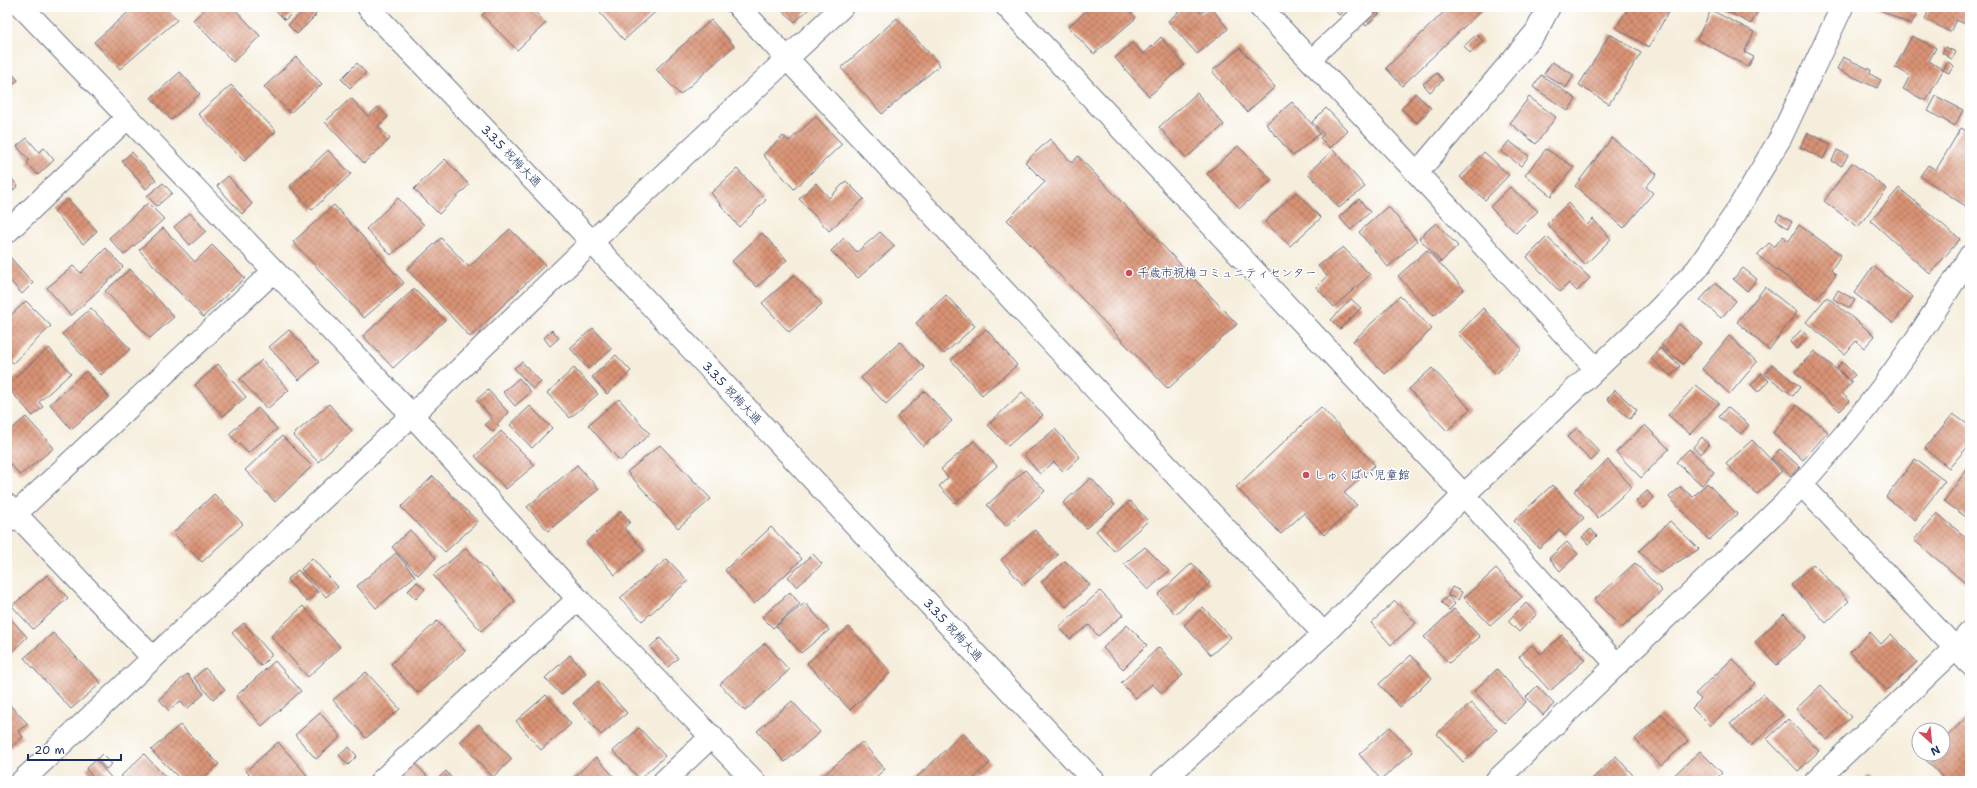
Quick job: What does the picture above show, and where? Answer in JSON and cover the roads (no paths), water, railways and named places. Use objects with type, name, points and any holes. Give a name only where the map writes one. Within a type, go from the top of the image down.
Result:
[{"type":"street","points":[[22,7],[412,415],[578,599],[754,781]]},
{"type":"street","name":"3.3.5 祝梅大通","points":[[368,7],[592,242],[1094,781]]},
{"type":"street","points":[[739,7],[1324,634]]},
{"type":"street","points":[[22,781],[412,415],[592,242],[842,7]]},
{"type":"street","points":[[1007,7],[1464,495],[1617,665]]},
{"type":"street","points":[[1260,7],[1417,174],[1596,369]]},
{"type":"street","points":[[1417,174],[1536,32],[1549,7]]},
{"type":"street","points":[[1162,781],[1324,634],[1464,495],[1657,311],[1697,269],[1714,245],[1781,137],[1842,7]]},
{"type":"street","points":[[7,232],[128,118]]},
{"type":"street","points":[[1496,781],[1783,505],[1802,484],[1871,402],[1932,315],[1970,256]]},
{"type":"street","points":[[153,658],[10,514],[274,271]]},
{"type":"street","points":[[1802,484],[1963,656]]},
{"type":"street","points":[[381,781],[578,599]]},
{"type":"street","points":[[1816,781],[1963,656],[1970,632]]},
{"type":"street","points":[[664,781],[712,736]]},
{"type":"lane","points":[[1310,60],[1367,7]]},
{"type":"place","name":"千歳市祝梅コミュニティセンター","points":[[1129,273]]},
{"type":"place","name":"しゅくばい児童館","points":[[1306,475]]}]
